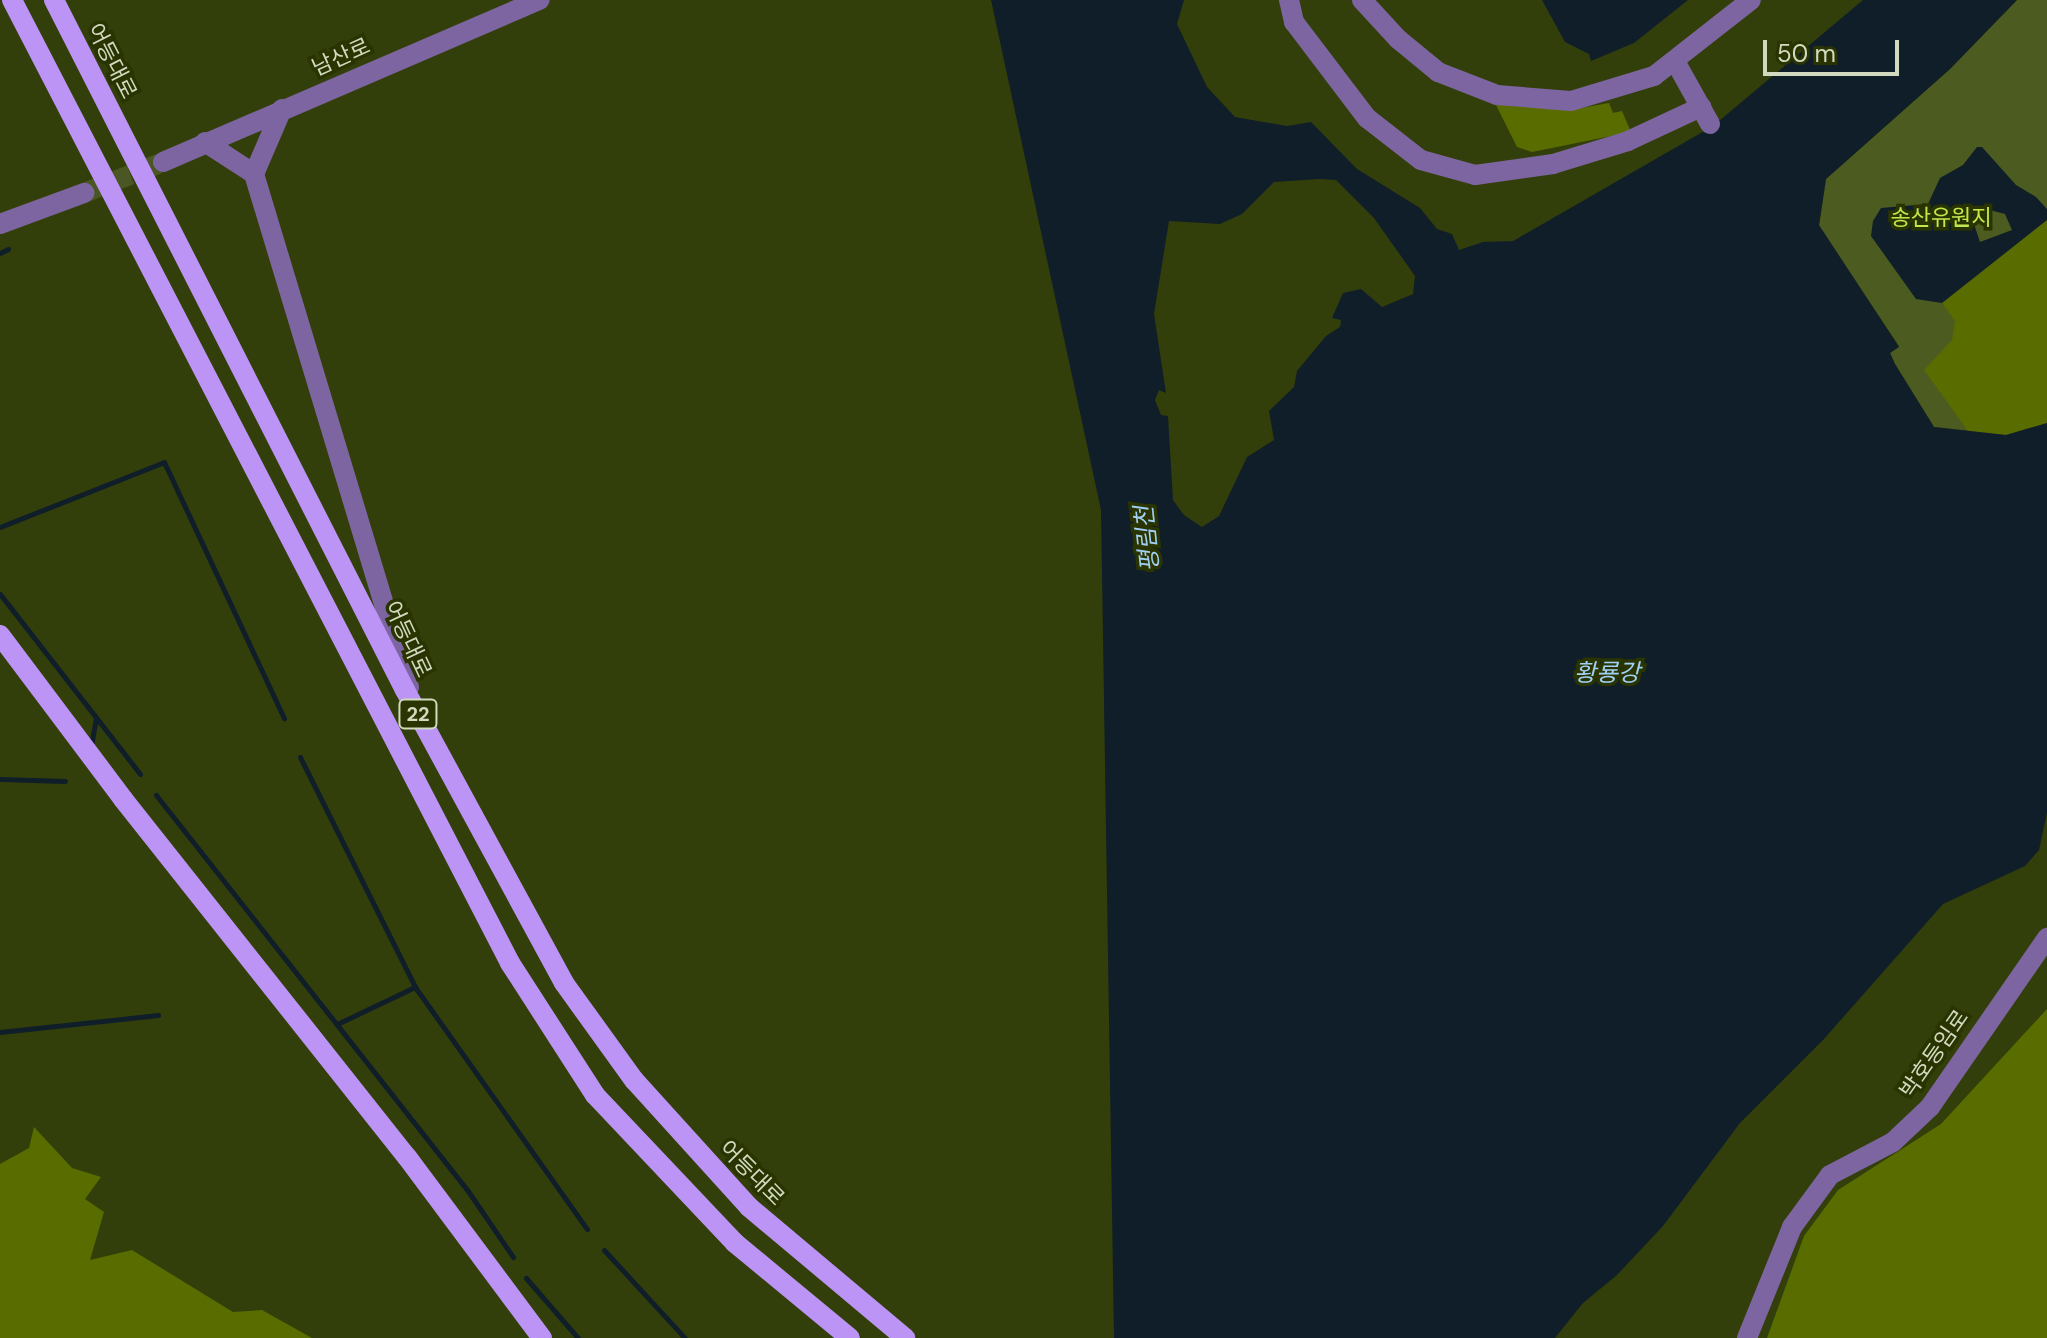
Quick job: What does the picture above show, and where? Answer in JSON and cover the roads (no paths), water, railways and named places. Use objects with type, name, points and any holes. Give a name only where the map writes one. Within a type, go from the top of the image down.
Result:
[{"type":"main road","name":"22","points":[[12,0],[510,963],[595,1095],[735,1243],[850,1338]]},
{"type":"main road","name":"어등대로","points":[[54,0],[416,710],[564,983],[634,1080],[749,1207],[905,1338]]},
{"type":"main road","points":[[0,635],[123,799],[407,1157],[542,1338]]},
{"type":"street","name":"남산로","points":[[163,162],[540,0]]},
{"type":"street","points":[[1289,0],[1294,22],[1367,118],[1421,160],[1475,175],[1553,164],[1705,115],[1675,61]]},
{"type":"street","points":[[1362,0],[1398,39],[1438,72],[1497,95],[1571,101],[1620,90],[1675,61],[1751,0]]},
{"type":"street","points":[[254,174],[282,109]]},
{"type":"street","points":[[205,142],[254,174],[416,710]]},
{"type":"street","points":[[0,224],[84,193]]},
{"type":"street","name":"박호등임로","points":[[1747,1338],[1792,1227],[1830,1175],[1893,1142],[1930,1107],[2047,938]]},
{"type":"water","name":"황룡강","points":[[991,0],[1184,0],[1177,24],[1207,87],[1235,117],[1287,126],[1311,122],[1357,169],[1420,208],[1437,229],[1452,234],[1459,250],[1483,242],[1513,241],[1713,126],[1863,0],[2017,0],[1950,69],[1826,179],[1819,225],[1899,347],[1890,353],[1934,427],[2006,435],[2047,423],[2047,813],[2039,850],[2025,866],[1943,904],[1824,1039],[1740,1123],[1663,1226],[1617,1275],[1583,1303],[1555,1338],[1114,1338],[1101,510]],"holes":[[[1336,180],[1374,218],[1415,276],[1413,294],[1382,307],[1361,289],[1343,293],[1332,318],[1341,320],[1340,327],[1326,336],[1297,371],[1294,387],[1269,411],[1274,440],[1247,457],[1219,516],[1202,527],[1184,515],[1173,500],[1168,416],[1161,415],[1155,400],[1159,390],[1166,393],[1154,314],[1169,221],[1220,224],[1242,214],[1274,182]]]},
{"type":"water","points":[[1542,0],[1688,0],[1634,43],[1591,61],[1589,54],[1565,42]]},
{"type":"water","points":[[1977,147],[1982,147],[2016,185],[2036,197],[2047,209],[2047,220],[1942,303],[1916,299],[1871,236],[1873,221],[1881,208],[1928,204],[1940,178],[1963,165]],"holes":[[[1978,207],[2005,214],[2012,230],[1980,242],[1972,218]]]},
{"type":"waterway","points":[[0,253],[8,249]]},
{"type":"waterway","points":[[0,527],[164,462],[284,718]]},
{"type":"waterway","points":[[0,594],[140,774]]},
{"type":"waterway","points":[[91,746],[96,717]]},
{"type":"waterway","points":[[300,757],[415,987],[587,1229]]},
{"type":"waterway","points":[[0,779],[65,781]]},
{"type":"waterway","points":[[156,795],[468,1191],[513,1257]]},
{"type":"waterway","points":[[337,1024],[415,987]]},
{"type":"waterway","points":[[0,1032],[158,1015]]},
{"type":"waterway","points":[[604,1250],[685,1338]]},
{"type":"waterway","points":[[526,1278],[578,1338]]},
{"type":"tunnel","points":[[84,193],[163,162]]},
{"type":"park label","name":"송산유원지","points":[[1941,218]]},
{"type":"water label","name":"평림천","points":[[1147,539]]}]
